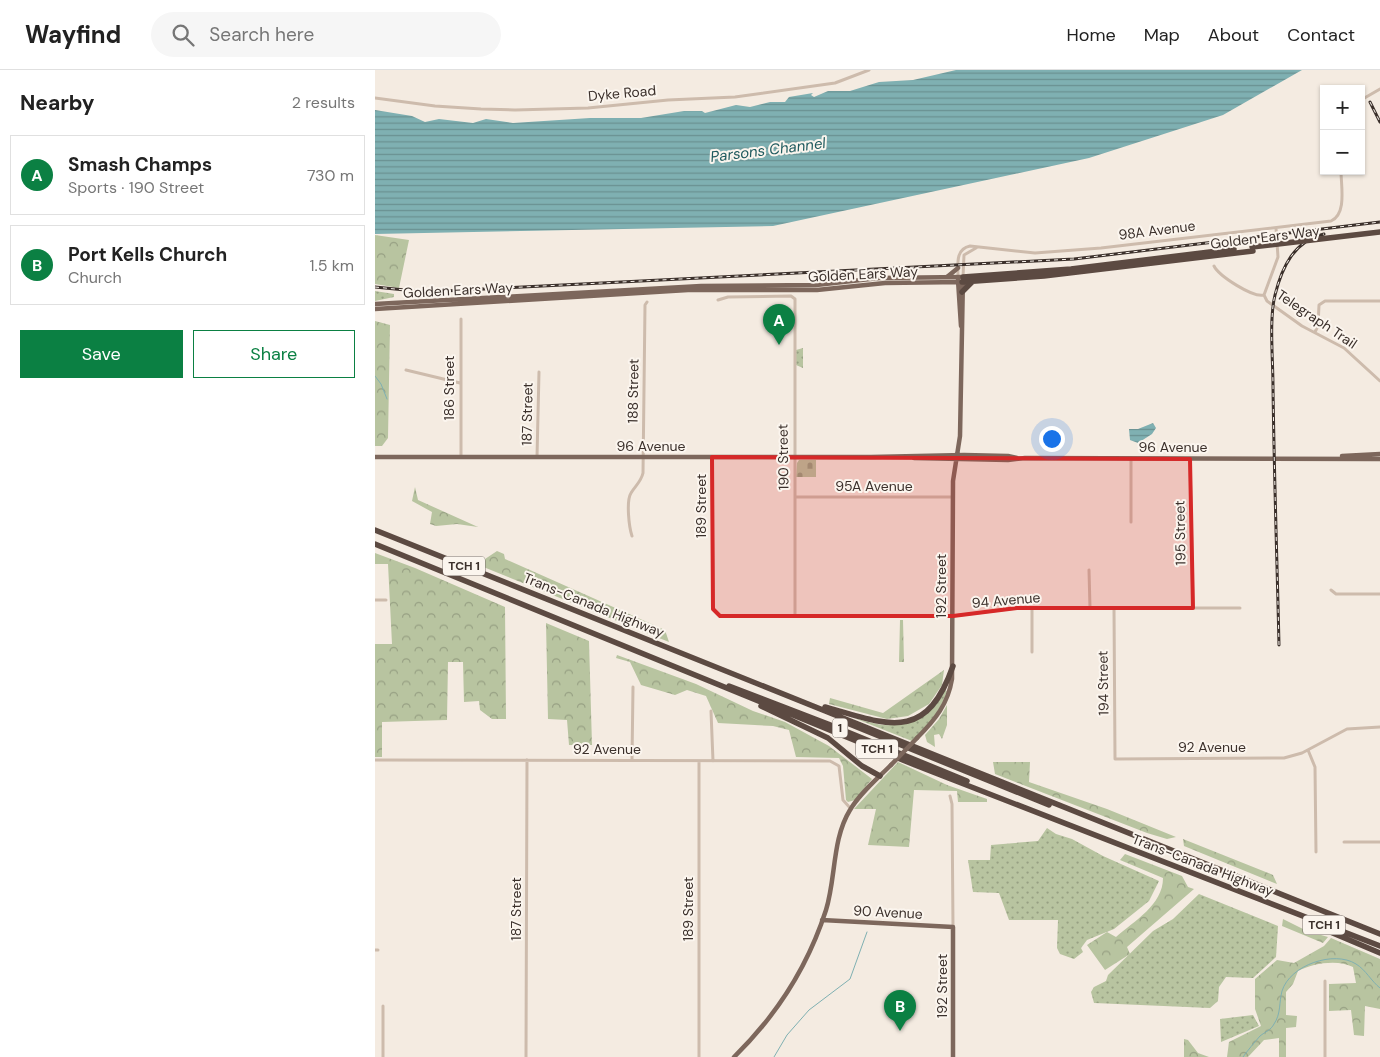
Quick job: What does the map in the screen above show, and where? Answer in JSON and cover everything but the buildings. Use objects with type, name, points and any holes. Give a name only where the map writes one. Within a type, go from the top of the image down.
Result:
[{"type":"highway","name":"Golden Ears Way","points":[[960,280],[972,282],[1063,274],[1380,232]]},
{"type":"highway","name":"Golden Ears Way","points":[[960,280],[1380,236]]},
{"type":"highway","points":[[960,292],[972,282]]},
{"type":"highway","name":"Trans-Canada Highway","points":[[375,530],[1380,934]]},
{"type":"highway","name":"Trans-Canada Highway","points":[[375,544],[735,692],[1268,904],[1380,946]]},
{"type":"highway","name":"Trans-Canada Highway","points":[[659,660],[829,724],[1019,805]]},
{"type":"highway","points":[[791,697],[881,723],[898,723],[913,720],[927,711],[938,700],[953,666]]},
{"type":"highway","points":[[735,692],[828,738],[865,768],[880,776]]},
{"type":"highway","points":[[1268,904],[1380,953]]},
{"type":"main road","points":[[947,277],[958,268]]},
{"type":"main road","name":"Golden Ears Way","points":[[375,304],[701,286],[816,285],[879,278],[947,277],[960,280]]},
{"type":"main road","name":"Golden Ears Way","points":[[375,309],[688,290],[817,290],[885,283],[945,283],[960,280]]},
{"type":"main road","name":"192 Street","points":[[733,1057],[762,1027],[783,1000],[805,962],[831,893],[842,827],[851,809],[917,738],[945,704],[951,687],[953,666],[953,497],[960,436],[960,280]]},
{"type":"main road","points":[[945,283],[960,292]]},
{"type":"main road","name":"96 Avenue","points":[[375,453],[389,457]]},
{"type":"main road","name":"96 Avenue","points":[[1329,458],[1380,454]]},
{"type":"main road","name":"96 Avenue","points":[[375,457],[913,457],[1008,460],[1017,458],[1380,459]]},
{"type":"main road","name":"90 Avenue","points":[[822,920],[953,927]]},
{"type":"main road","name":"192 Street","points":[[953,927],[953,1057]]},
{"type":"street","name":"Dyke Road","points":[[375,98],[435,106],[481,109],[588,108],[669,100],[735,97],[835,83],[869,70]]},
{"type":"street","points":[[1365,98],[1380,89]]},
{"type":"street","name":"98A Avenue","points":[[976,248],[1035,253],[1101,248],[1331,221],[1338,217],[1341,207],[1341,175]]},
{"type":"street","name":"Telegraph Trail","points":[[1277,228],[1278,257],[1264,295],[1267,301],[1344,348],[1380,381]]},
{"type":"street","name":"192 Street","points":[[960,280],[958,257],[962,249],[970,246],[976,248]]},
{"type":"street","name":"192 Street","points":[[960,280],[964,256],[976,248]]},
{"type":"street","name":"Telegraph Trail","points":[[1214,266],[1219,274],[1257,296],[1264,295]]},
{"type":"street","name":"190 Street","points":[[718,300],[728,296],[794,298],[795,616]]},
{"type":"street","points":[[1315,332],[1318,326],[1319,305],[1329,300],[1380,301]]},
{"type":"street","name":"188 Street","points":[[632,536],[629,526],[629,497],[642,478],[645,305],[647,302]]},
{"type":"street","name":"186 Street","points":[[461,319],[461,457]]},
{"type":"street","points":[[405,370],[460,383]]},
{"type":"street","name":"187 Street","points":[[537,457],[539,372]]},
{"type":"street","name":"189 Street","points":[[712,457],[713,609],[715,614]]},
{"type":"street","points":[[1131,458],[1131,522]]},
{"type":"street","name":"195 Street","points":[[1190,459],[1193,608]]},
{"type":"street","name":"95A Avenue","points":[[795,497],[953,497]]},
{"type":"street","points":[[1089,570],[1090,608]]},
{"type":"street","points":[[1331,590],[1336,594],[1380,594]]},
{"type":"street","points":[[375,600],[386,600]]},
{"type":"street","points":[[1031,608],[1032,652]]},
{"type":"street","name":"94 Avenue","points":[[715,614],[720,616],[953,616],[1031,608],[1240,608]]},
{"type":"street","name":"194 Street","points":[[1114,608],[1115,758]]},
{"type":"street","points":[[632,760],[633,686]]},
{"type":"street","points":[[711,711],[713,761]]},
{"type":"street","name":"92 Avenue","points":[[1115,758],[1278,759],[1294,756],[1347,730],[1380,727]]},
{"type":"street","points":[[1308,750],[1315,767],[1316,852]]},
{"type":"street","name":"92 Avenue","points":[[375,760],[831,761],[837,764],[843,800],[851,809]]},
{"type":"street","name":"187 Street","points":[[527,760],[527,1057]]},
{"type":"street","name":"189 Street","points":[[699,761],[699,1057]]},
{"type":"street","name":"192 Street","points":[[950,796],[952,804],[953,927]]},
{"type":"street","points":[[1344,842],[1380,842]]},
{"type":"street","points":[[1325,981],[1325,1057]]},
{"type":"street","points":[[383,1006],[383,1057]]},
{"type":"highlighted area","points":[[712,457],[1190,459],[1193,608],[1017,608],[953,616],[720,616],[713,609]]},
{"type":"green space","points":[[375,235],[409,240],[399,288],[375,284]]},
{"type":"green space","points":[[375,291],[394,294],[394,297],[375,301]]},
{"type":"green space","points":[[375,321],[390,325],[388,438],[382,446],[375,446]]},
{"type":"green space","points":[[803,348],[803,368],[796,365],[796,350]]},
{"type":"green space","points":[[799,460],[816,460],[816,477],[796,477]]},
{"type":"green space","points":[[415,487],[418,500],[478,527],[457,524],[436,526],[430,524],[432,512],[412,501]]},
{"type":"green space","points":[[497,551],[504,554],[505,559],[665,630],[669,642],[481,566],[482,561]]},
{"type":"green space","points":[[375,553],[505,607],[506,719],[492,719],[480,710],[479,701],[464,702],[463,662],[448,662],[447,720],[382,722],[382,757],[375,757],[375,644],[392,644],[388,564],[375,564]]},
{"type":"green space","points":[[900,620],[903,620],[904,662],[899,662]]},
{"type":"green space","points":[[546,623],[589,641],[592,745],[569,745],[567,720],[548,719]]},
{"type":"green space","points":[[617,655],[696,684],[753,711],[785,722],[829,746],[872,779],[855,800],[848,802],[846,800],[843,766],[839,758],[796,757],[789,730],[773,726],[718,723],[706,696],[687,690],[675,695],[641,685],[630,662],[616,658]]},
{"type":"green space","points":[[944,670],[942,685],[929,704],[908,716],[887,719],[829,704],[830,698],[883,713]]},
{"type":"green space","points":[[945,690],[947,691],[937,712],[912,741],[854,718],[882,725],[908,722],[923,715],[930,709]]},
{"type":"green space","points":[[947,705],[947,725],[942,739],[939,734],[934,735],[935,747],[927,742],[925,735],[939,719]]},
{"type":"green space","points":[[898,762],[947,785],[987,799],[987,802],[958,802],[957,791],[914,790],[909,847],[868,845],[876,809],[854,809]]},
{"type":"green space","points":[[993,762],[1030,762],[1029,782],[1107,809],[1176,837],[1167,839],[1147,833],[995,774]]},
{"type":"green space","points":[[1047,828],[1056,834],[1072,839],[1103,856],[1159,881],[1149,901],[1114,929],[1087,940],[1081,948],[1083,952],[1074,959],[1060,954],[1057,948],[1058,920],[1009,920],[999,893],[973,892],[968,860],[990,860],[991,845],[1038,841]]},
{"type":"green space","points":[[1183,839],[1273,875],[1277,884],[1184,846]]},
{"type":"green space","points":[[1125,854],[1182,876],[1188,887],[1194,889],[1127,947],[1130,954],[1105,970],[1087,945],[1107,932],[1116,937],[1146,912],[1162,888],[1163,878],[1120,860]]},
{"type":"green space","points":[[1199,894],[1278,926],[1276,957],[1253,978],[1226,977],[1219,987],[1218,1001],[1210,1008],[1094,1003],[1091,992],[1094,987],[1106,981],[1108,975],[1153,931],[1173,919]]},
{"type":"green space","points":[[1283,919],[1307,931],[1328,937],[1323,943],[1282,926]]},
{"type":"green space","points":[[1331,938],[1380,959],[1380,1009],[1365,1006],[1364,1036],[1354,1035],[1351,1010],[1329,1011],[1329,984],[1356,983],[1353,967],[1340,963],[1318,964],[1298,971],[1293,984],[1286,992],[1286,1015],[1297,1016],[1296,1027],[1286,1028],[1286,1057],[1279,1057],[1279,1038],[1264,1040],[1248,1057],[1227,1057],[1229,1042],[1261,1026],[1255,1009],[1255,979],[1277,960],[1294,963],[1324,946]]},
{"type":"green space","points":[[1253,1015],[1259,1026],[1221,1042],[1220,1019]]},
{"type":"green space","points":[[1184,1039],[1188,1040],[1198,1053],[1209,1057],[1184,1057]]},
{"type":"water","name":"Parsons Channel","points":[[956,70],[1302,70],[1223,115],[1089,158],[773,226],[375,234],[375,110],[412,116],[425,122],[439,119],[473,123],[486,119],[513,123],[590,118],[641,118],[684,111],[702,111],[705,113],[736,105],[750,107],[770,102],[785,102],[789,97],[813,93],[811,95],[814,97],[828,91],[850,91],[879,82],[913,80]]},
{"type":"water","points":[[1153,423],[1156,428],[1152,434],[1138,443],[1130,440],[1129,429],[1138,429]]},
{"type":"waterway","points":[[375,376],[381,384],[387,399]]},
{"type":"waterway","points":[[774,1057],[787,1035],[809,1010],[850,979],[867,932]]},
{"type":"waterway","points":[[1243,1057],[1260,1036],[1273,1026],[1278,1016],[1282,991],[1287,982],[1303,967],[1325,960],[1347,960],[1360,966],[1380,988]]},
{"type":"railway","points":[[1370,102],[1380,122]]},
{"type":"railway","points":[[375,287],[415,291],[444,291],[1074,259],[1380,222]]},
{"type":"railway","points":[[1279,645],[1272,340],[1273,305],[1281,275],[1291,257],[1305,243],[1314,237],[1324,234]]},
{"type":"place","name":"Smash Champs","points":[[779,345]]},
{"type":"place","name":"Port Kells Church","points":[[900,1031]]}]
